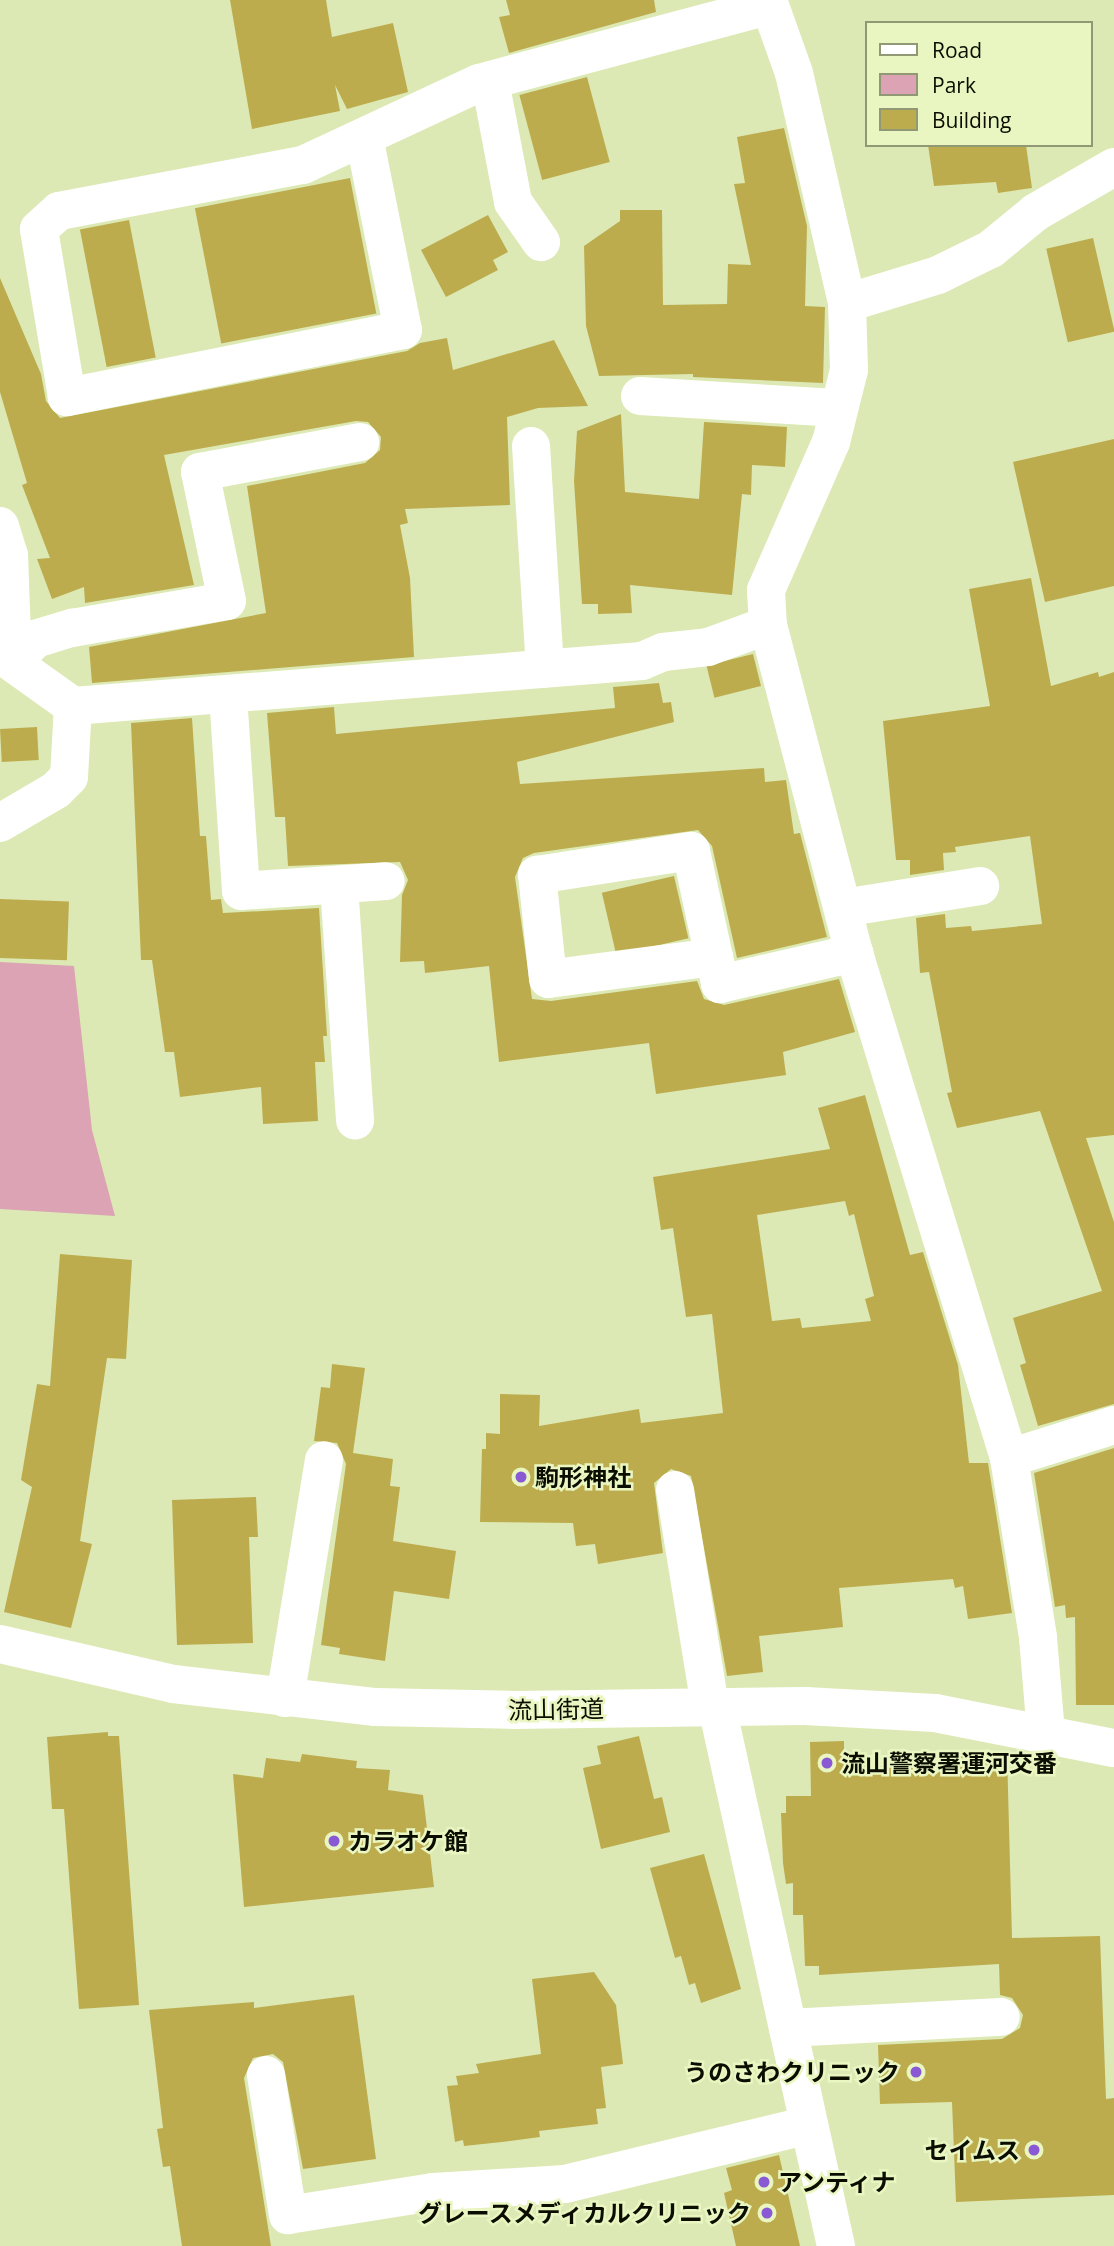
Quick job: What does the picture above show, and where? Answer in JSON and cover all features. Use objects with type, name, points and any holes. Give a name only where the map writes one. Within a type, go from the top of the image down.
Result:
[{"type":"street","points":[[364,138],[402,330],[67,397],[39,229],[59,211],[303,165],[491,81],[769,3],[794,74],[847,303],[849,370],[831,442],[766,590],[768,625],[854,953],[1009,1458],[1038,1638],[1046,1733]]},
{"type":"street","points":[[491,81],[513,202],[541,242]]},
{"type":"street","points":[[847,303],[938,275],[991,249],[1036,212],[1114,167]]},
{"type":"street","points":[[640,396],[839,408]]},
{"type":"street","points":[[7,658],[36,639],[72,628],[227,601],[200,472],[360,442]]},
{"type":"street","points":[[531,446],[545,669]]},
{"type":"street","points":[[0,526],[9,555],[7,658]]},
{"type":"street","points":[[7,658],[74,706],[642,661],[663,652],[708,648],[768,625]]},
{"type":"street","points":[[229,695],[241,891],[386,881]]},
{"type":"street","points":[[0,823],[56,790],[69,777],[74,706]]},
{"type":"street","points":[[714,957],[548,979],[537,876],[691,851],[720,984],[854,953]]},
{"type":"street","points":[[339,885],[355,1120]]},
{"type":"street","points":[[843,908],[980,886]]},
{"type":"street","points":[[1009,1458],[1114,1425]]},
{"type":"street","points":[[285,1698],[324,1460]]},
{"type":"street","points":[[675,1490],[713,1707],[836,2246]]},
{"type":"street","name":"流山街道","points":[[0,1644],[173,1684],[285,1698],[452,1709],[806,1706],[935,1713],[1114,1748]]},
{"type":"street","points":[[788,2028],[1001,2017]]},
{"type":"street","points":[[266,2075],[288,2215],[433,2192],[565,2184],[809,2125]]},
{"type":"green space","points":[[0,962],[74,966],[92,1130],[115,1216],[0,1209]]},
{"type":"building","points":[[230,0],[326,0],[332,37],[393,23],[408,92],[347,109],[335,85],[340,111],[252,129]]},
{"type":"building","points":[[506,0],[654,0],[656,12],[509,53],[499,17],[510,15]]},
{"type":"building","points":[[587,77],[610,162],[542,180],[519,95]]},
{"type":"building","points":[[784,128],[807,226],[805,306],[825,307],[823,383],[693,377],[693,374],[599,376],[586,326],[584,246],[620,221],[620,210],[662,210],[663,305],[727,304],[728,264],[751,265],[734,184],[745,183],[737,137]]},
{"type":"building","points":[[928,147],[1026,147],[1032,188],[998,193],[996,182],[934,186]]},
{"type":"building","points":[[350,178],[376,313],[221,344],[195,208]]},
{"type":"building","points":[[488,215],[508,252],[493,260],[498,270],[446,297],[421,250]]},
{"type":"building","points":[[129,220],[156,357],[107,367],[80,230]]},
{"type":"building","points":[[1093,238],[1114,332],[1068,342],[1046,249]]},
{"type":"building","points":[[0,278],[41,374],[46,401],[60,418],[407,351],[420,343],[447,338],[453,370],[554,340],[588,406],[538,408],[507,417],[510,505],[405,509],[408,523],[400,525],[410,578],[414,657],[92,683],[89,647],[266,613],[247,486],[365,463],[380,450],[381,437],[368,422],[356,421],[164,455],[194,585],[85,603],[84,587],[52,599],[37,559],[50,558],[22,485],[27,483],[0,392]]},
{"type":"building","points":[[621,414],[625,492],[699,499],[704,422],[787,427],[785,467],[752,465],[751,495],[742,494],[732,595],[630,585],[632,613],[598,614],[598,604],[582,604],[574,481],[577,431]]},
{"type":"building","points":[[1114,439],[1114,586],[1045,602],[1013,462]]},
{"type":"building","points":[[1031,578],[1051,686],[1098,672],[1099,677],[1114,672],[1114,1135],[1086,1138],[1114,1222],[1114,1404],[1038,1426],[1020,1365],[1026,1363],[1013,1318],[1102,1291],[1040,1111],[957,1128],[947,1093],[952,1092],[929,972],[920,973],[916,918],[945,914],[946,928],[971,926],[972,931],[1042,924],[1030,836],[955,847],[956,852],[943,853],[944,870],[910,875],[910,860],[896,860],[883,721],[990,706],[969,589]]},
{"type":"building","points":[[753,654],[761,686],[714,698],[706,666]]},
{"type":"building","points":[[659,683],[663,703],[671,702],[674,722],[517,762],[520,784],[764,768],[765,782],[786,780],[794,834],[800,833],[827,937],[737,958],[712,846],[698,830],[534,853],[523,858],[515,877],[532,999],[551,1001],[697,981],[704,999],[724,1005],[839,979],[855,1032],[783,1052],[786,1075],[656,1094],[649,1043],[499,1062],[489,966],[425,973],[424,961],[400,962],[402,895],[408,880],[400,862],[288,866],[285,817],[275,817],[267,713],[334,707],[336,734],[615,708],[613,687]]},
{"type":"building","points":[[192,718],[200,836],[206,836],[211,900],[221,899],[223,913],[319,908],[327,1036],[323,1036],[325,1062],[315,1062],[318,1121],[263,1124],[261,1087],[180,1097],[174,1052],[165,1052],[152,960],[141,960],[131,723]]},
{"type":"building","points":[[37,727],[39,760],[2,762],[0,729]]},
{"type":"building","points":[[674,876],[688,938],[616,955],[602,893]]},
{"type":"building","points":[[0,899],[69,901],[67,960],[0,958]]},
{"type":"building","points":[[865,1095],[910,1255],[923,1252],[958,1365],[969,1463],[988,1463],[1012,1613],[968,1619],[963,1586],[955,1588],[953,1579],[839,1588],[843,1627],[759,1636],[763,1672],[727,1676],[691,1476],[671,1469],[654,1483],[663,1553],[598,1564],[595,1544],[576,1546],[573,1523],[480,1522],[482,1449],[486,1449],[486,1433],[500,1434],[500,1394],[540,1395],[539,1426],[639,1409],[641,1423],[723,1413],[712,1314],[686,1317],[673,1228],[661,1230],[653,1177],[830,1149],[818,1108]],"holes":[[[845,1201],[849,1216],[854,1214],[874,1296],[865,1299],[871,1321],[802,1328],[800,1318],[772,1321],[757,1215]]]},
{"type":"building","points":[[60,1254],[132,1260],[126,1359],[107,1358],[80,1541],[92,1544],[71,1628],[4,1612],[32,1487],[21,1480],[37,1384],[50,1386]]},
{"type":"building","points":[[332,1364],[365,1368],[353,1453],[393,1459],[390,1486],[400,1487],[393,1541],[456,1551],[449,1599],[394,1591],[385,1661],[339,1654],[340,1648],[321,1645],[346,1464],[337,1443],[314,1441],[321,1387],[330,1388]]},
{"type":"building","points":[[1114,1448],[1114,1705],[1076,1705],[1075,1617],[1066,1618],[1065,1605],[1055,1607],[1034,1473]]},
{"type":"building","points":[[256,1497],[258,1537],[249,1537],[253,1643],[177,1645],[172,1500]]},
{"type":"building","points":[[108,1732],[108,1736],[119,1736],[139,2005],[79,2009],[64,1809],[52,1809],[47,1737]]},
{"type":"building","points":[[639,1736],[654,1799],[662,1797],[670,1832],[601,1849],[583,1768],[601,1764],[597,1746]]},
{"type":"building","points":[[844,1741],[844,1766],[961,1766],[961,1752],[1007,1752],[1012,1938],[1100,1936],[1106,2099],[1114,2098],[1114,2195],[956,2202],[952,2102],[880,2104],[878,2045],[1002,2039],[1020,2028],[1023,2015],[1012,1998],[1000,1995],[999,1964],[819,1975],[819,1966],[805,1966],[803,1915],[793,1915],[793,1883],[786,1884],[781,1813],[786,1813],[786,1796],[811,1796],[810,1742]]},
{"type":"building","name":"カラオケ館","points":[[302,1754],[357,1761],[356,1768],[390,1770],[388,1790],[423,1795],[434,1887],[244,1907],[233,1774],[263,1778],[266,1758],[300,1762]]},
{"type":"building","points":[[704,1854],[741,1989],[701,2003],[695,1983],[689,1985],[681,1956],[675,1958],[650,1868]]},
{"type":"building","points":[[594,1972],[616,2005],[623,2064],[601,2067],[606,2108],[596,2109],[598,2124],[539,2131],[540,2137],[502,2142],[464,2146],[463,2140],[455,2142],[447,2086],[458,2085],[456,2076],[479,2073],[476,2064],[541,2054],[532,1979]]},
{"type":"building","points":[[354,1995],[376,2159],[303,2169],[283,2062],[273,2054],[253,2058],[244,2078],[271,2246],[182,2246],[170,2166],[163,2167],[157,2129],[163,2128],[149,2010],[254,2002],[254,2008]]},
{"type":"building","points":[[779,2155],[800,2246],[736,2246],[724,2193],[732,2190],[726,2168]]},
{"type":"place","name":"駒形神社","points":[[521,1477]]},
{"type":"place","name":"流山警察署運河交番","points":[[827,1763]]},
{"type":"place","name":"カラオケ館","points":[[334,1841]]},
{"type":"place","name":"うのさわクリニック","points":[[916,2072]]},
{"type":"place","name":"セイムス","points":[[1034,2150]]},
{"type":"place","name":"アンティナ","points":[[764,2182]]},
{"type":"place","name":"グレースメディカルクリニック","points":[[767,2213]]}]
